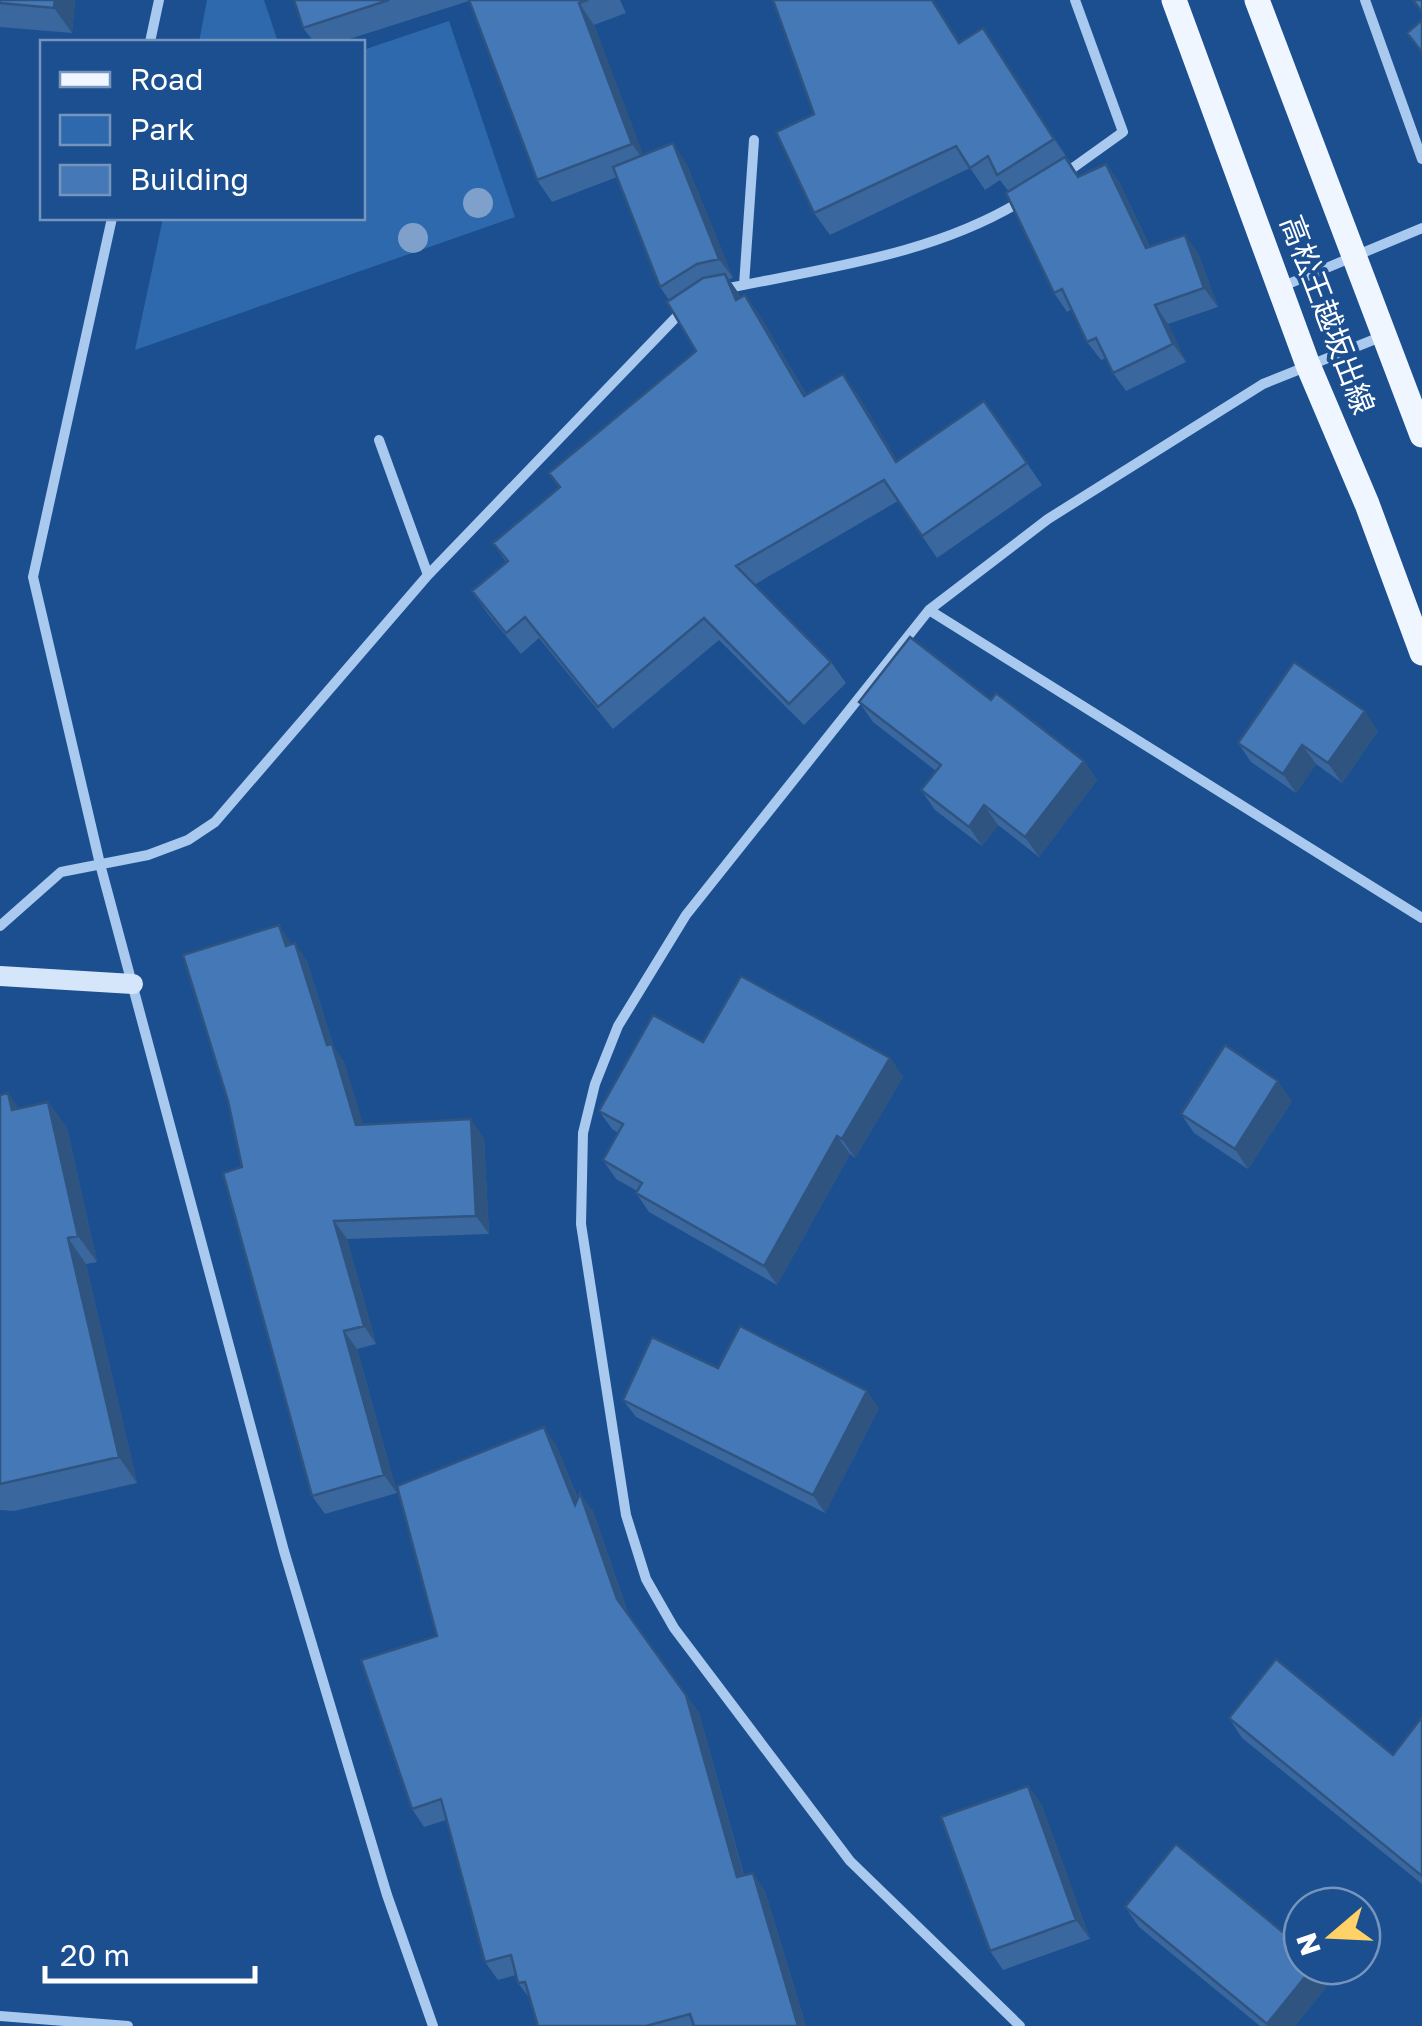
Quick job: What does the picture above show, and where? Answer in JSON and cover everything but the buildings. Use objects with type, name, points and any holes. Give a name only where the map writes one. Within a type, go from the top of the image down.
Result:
[{"type":"main road","name":"高松王越坂出線","points":[[1174,0],[1308,364],[1367,504],[1422,654]]},
{"type":"main road","name":"高松王越坂出線","points":[[1258,0],[1422,435]]},
{"type":"street","points":[[150,40],[159,0]]},
{"type":"street","points":[[1056,180],[1123,132],[1075,0]]},
{"type":"street","points":[[1364,0],[1422,159]]},
{"type":"street","points":[[744,285],[754,140]]},
{"type":"street","points":[[714,291],[886,254],[952,235],[1041,189]]},
{"type":"street","points":[[112,220],[33,577],[100,864],[284,1551],[388,1895],[432,2026]]},
{"type":"street","points":[[1280,287],[1422,228]]},
{"type":"street","points":[[0,926],[61,872],[161,850],[188,840],[215,822],[428,574],[682,310],[698,301]]},
{"type":"street","points":[[1020,2026],[850,1860],[674,1628],[646,1579],[626,1515],[581,1224],[583,1133],[595,1084],[618,1026],[686,915],[929,610],[1048,519],[1263,384],[1384,335]]},
{"type":"street","points":[[379,440],[428,574]]},
{"type":"street","points":[[929,610],[1422,918]]},
{"type":"street","points":[[0,976],[133,984]]},
{"type":"street","points":[[0,2016],[128,2026]]},
{"type":"green space","points":[[207,0],[264,0],[277,40],[199,40]]},
{"type":"green space","points":[[449,21],[515,217],[135,350],[163,220],[365,220],[365,49]]}]
